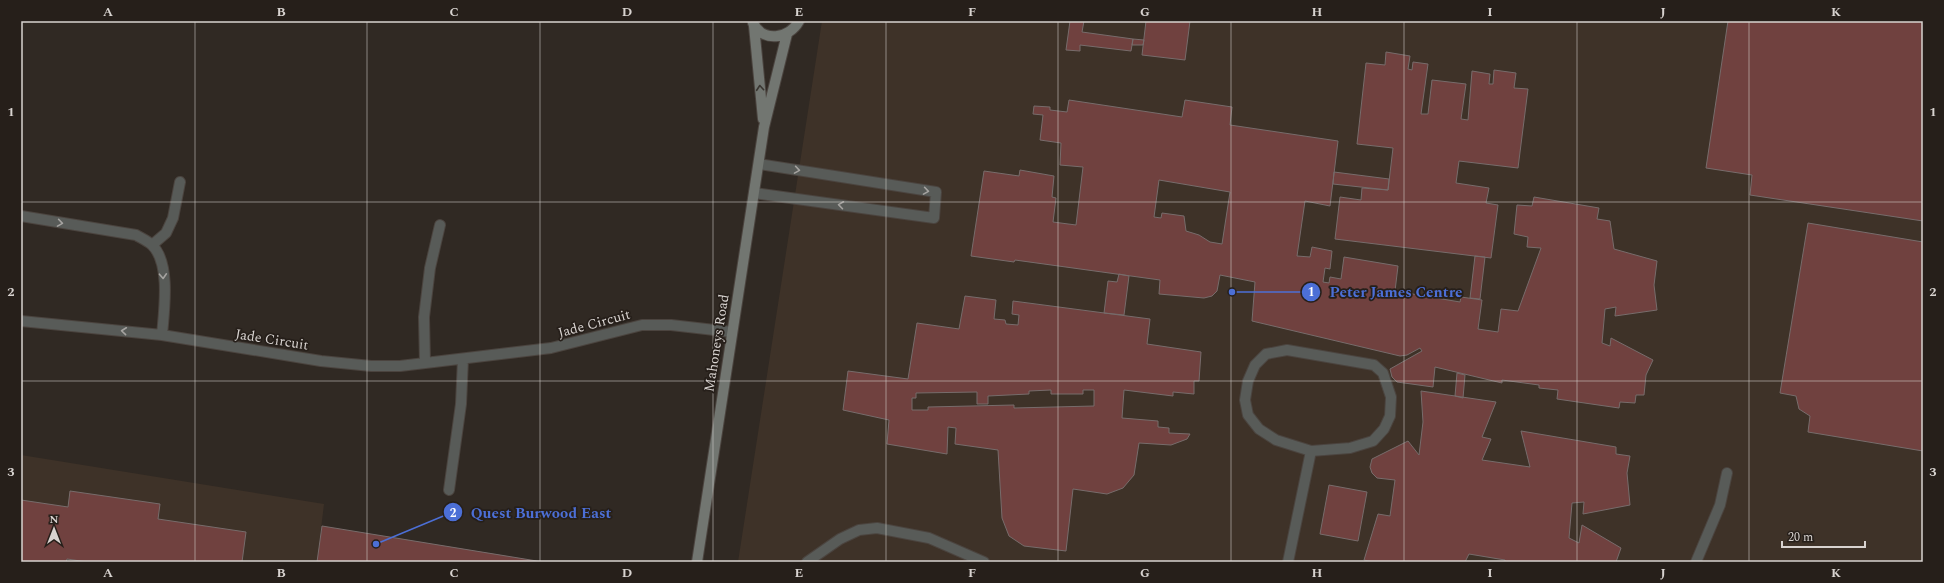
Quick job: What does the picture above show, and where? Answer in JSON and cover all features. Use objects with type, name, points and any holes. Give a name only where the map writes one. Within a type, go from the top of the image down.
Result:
[{"type":"main road","points":[[753,23],[760,31],[773,37],[787,34],[799,21]]},
{"type":"main road","name":"Mahoneys Road","points":[[753,23],[764,127]]},
{"type":"main road","name":"Mahoneys Road","points":[[697,562],[764,127],[787,34]]},
{"type":"street","points":[[754,193],[934,218],[936,192],[759,164]]},
{"type":"street","points":[[152,245],[166,233],[173,218],[180,182]]},
{"type":"street","points":[[21,216],[136,235],[152,245],[162,262],[165,298],[162,335]]},
{"type":"street","points":[[425,363],[424,317],[430,268],[440,225]]},
{"type":"street","name":"Jade Circuit","points":[[21,321],[162,335],[321,361],[371,366],[400,366],[463,360],[551,348],[642,324],[671,325],[732,332]]},
{"type":"street","points":[[1287,350],[1374,366],[1383,373],[1391,397],[1390,416],[1384,429],[1373,441],[1350,448],[1311,451],[1276,440],[1259,429],[1248,415],[1245,400],[1248,381],[1255,364],[1266,354],[1287,350]]},
{"type":"street","points":[[449,490],[461,404],[463,360]]},
{"type":"street","points":[[1288,562],[1311,451]]},
{"type":"street","points":[[1696,562],[1720,505],[1727,473]]},
{"type":"street","points":[[807,562],[840,539],[859,530],[877,528],[929,538],[984,562]]},
{"type":"shaded area","points":[[822,21],[1923,21],[1923,562],[738,562]]},
{"type":"shaded area","points":[[21,455],[324,504],[317,562],[21,562]]},
{"type":"building","points":[[1070,21],[1084,21],[1082,32],[1133,39],[1131,51],[1080,45],[1080,51],[1066,50]]},
{"type":"building","points":[[1146,21],[1190,21],[1185,60],[1142,55]]},
{"type":"building","points":[[1728,21],[1923,21],[1923,221],[1750,195],[1752,175],[1706,168]]},
{"type":"building","points":[[1133,39],[1144,40],[1143,45],[1132,45]]},
{"type":"building","points":[[1386,52],[1410,56],[1408,69],[1412,70],[1413,62],[1428,64],[1421,114],[1428,114],[1432,80],[1466,84],[1461,119],[1468,120],[1472,71],[1490,74],[1489,84],[1493,84],[1494,70],[1516,73],[1514,88],[1528,89],[1518,168],[1459,161],[1456,183],[1489,188],[1486,203],[1498,205],[1491,258],[1335,239],[1340,197],[1361,200],[1362,188],[1388,190],[1393,148],[1357,144],[1366,63],[1385,65]]},
{"type":"building","points":[[1069,100],[1182,117],[1185,100],[1232,107],[1230,125],[1338,141],[1330,206],[1305,201],[1297,256],[1310,257],[1312,247],[1332,251],[1330,269],[1325,268],[1323,282],[1329,283],[1330,277],[1341,279],[1344,257],[1398,266],[1395,291],[1460,302],[1461,297],[1482,300],[1478,329],[1498,332],[1501,309],[1518,311],[1541,248],[1527,247],[1528,237],[1514,234],[1517,205],[1532,206],[1534,197],[1599,208],[1597,219],[1610,221],[1614,249],[1657,261],[1654,285],[1657,310],[1615,316],[1616,307],[1605,309],[1602,343],[1610,346],[1611,338],[1653,360],[1646,375],[1644,395],[1636,395],[1635,403],[1620,402],[1619,408],[1557,399],[1558,390],[1539,388],[1539,385],[1502,380],[1502,383],[1435,367],[1433,387],[1397,382],[1392,377],[1390,369],[1422,351],[1420,348],[1407,355],[1400,356],[1252,321],[1255,282],[1220,275],[1217,291],[1212,296],[1204,298],[1159,294],[1160,280],[1015,260],[1014,262],[971,256],[984,171],[1019,176],[1020,170],[1054,176],[1052,197],[1056,198],[1053,222],[1076,225],[1083,167],[1060,165],[1061,143],[1040,140],[1043,115],[1033,114],[1034,106],[1050,107],[1050,110],[1067,112]],"holes":[[[1159,180],[1230,192],[1222,244],[1210,242],[1199,235],[1186,231],[1184,216],[1162,213],[1161,218],[1154,217]]]},
{"type":"building","points":[[1334,172],[1389,179],[1388,190],[1333,184]]},
{"type":"building","points":[[1808,223],[1923,242],[1923,451],[1808,432],[1810,416],[1799,409],[1796,396],[1780,393]]},
{"type":"building","points":[[1475,256],[1485,257],[1480,299],[1470,298]]},
{"type":"building","points":[[1119,274],[1129,276],[1124,315],[1104,313],[1108,281],[1117,282]]},
{"type":"building","points":[[965,296],[996,300],[994,319],[1005,320],[1006,324],[1018,325],[1019,315],[1012,314],[1013,301],[1150,319],[1147,344],[1201,352],[1199,381],[1194,381],[1194,394],[1173,392],[1173,396],[1124,390],[1122,418],[1158,421],[1158,427],[1169,428],[1169,433],[1190,434],[1187,439],[1171,445],[1139,443],[1134,475],[1123,488],[1107,494],[1073,489],[1066,551],[1024,546],[1009,536],[1002,518],[998,450],[955,444],[956,428],[948,427],[947,454],[887,444],[889,420],[843,410],[848,371],[908,379],[917,323],[959,329]],"holes":[[[1051,390],[1051,394],[1083,394],[1083,390],[1094,390],[1094,406],[1014,408],[1014,405],[928,407],[928,410],[912,410],[912,398],[916,398],[916,393],[977,392],[977,404],[988,404],[988,396],[1029,394],[1029,391]]]},
{"type":"building","points":[[1457,373],[1465,375],[1463,398],[1455,396]]},
{"type":"building","points":[[1421,391],[1496,402],[1482,437],[1491,439],[1482,460],[1530,467],[1521,431],[1616,447],[1616,454],[1630,456],[1627,473],[1630,505],[1583,514],[1584,502],[1572,503],[1569,538],[1579,543],[1582,525],[1621,548],[1616,562],[1505,562],[1505,560],[1469,554],[1465,562],[1373,562],[1364,560],[1378,514],[1390,516],[1395,480],[1377,478],[1372,473],[1370,467],[1372,459],[1408,441],[1419,455],[1423,422]]},
{"type":"building","points":[[1329,485],[1367,492],[1358,541],[1320,534]]},
{"type":"building","points":[[70,491],[160,504],[158,519],[246,532],[242,562],[87,562],[67,559],[66,562],[21,562],[21,500],[68,507]]},
{"type":"building","points":[[322,526],[543,562],[317,562]]},
{"type":"place","name":"Peter James Centre","points":[[1232,292]]},
{"type":"place","name":"Quest Burwood East","points":[[376,544]]}]
